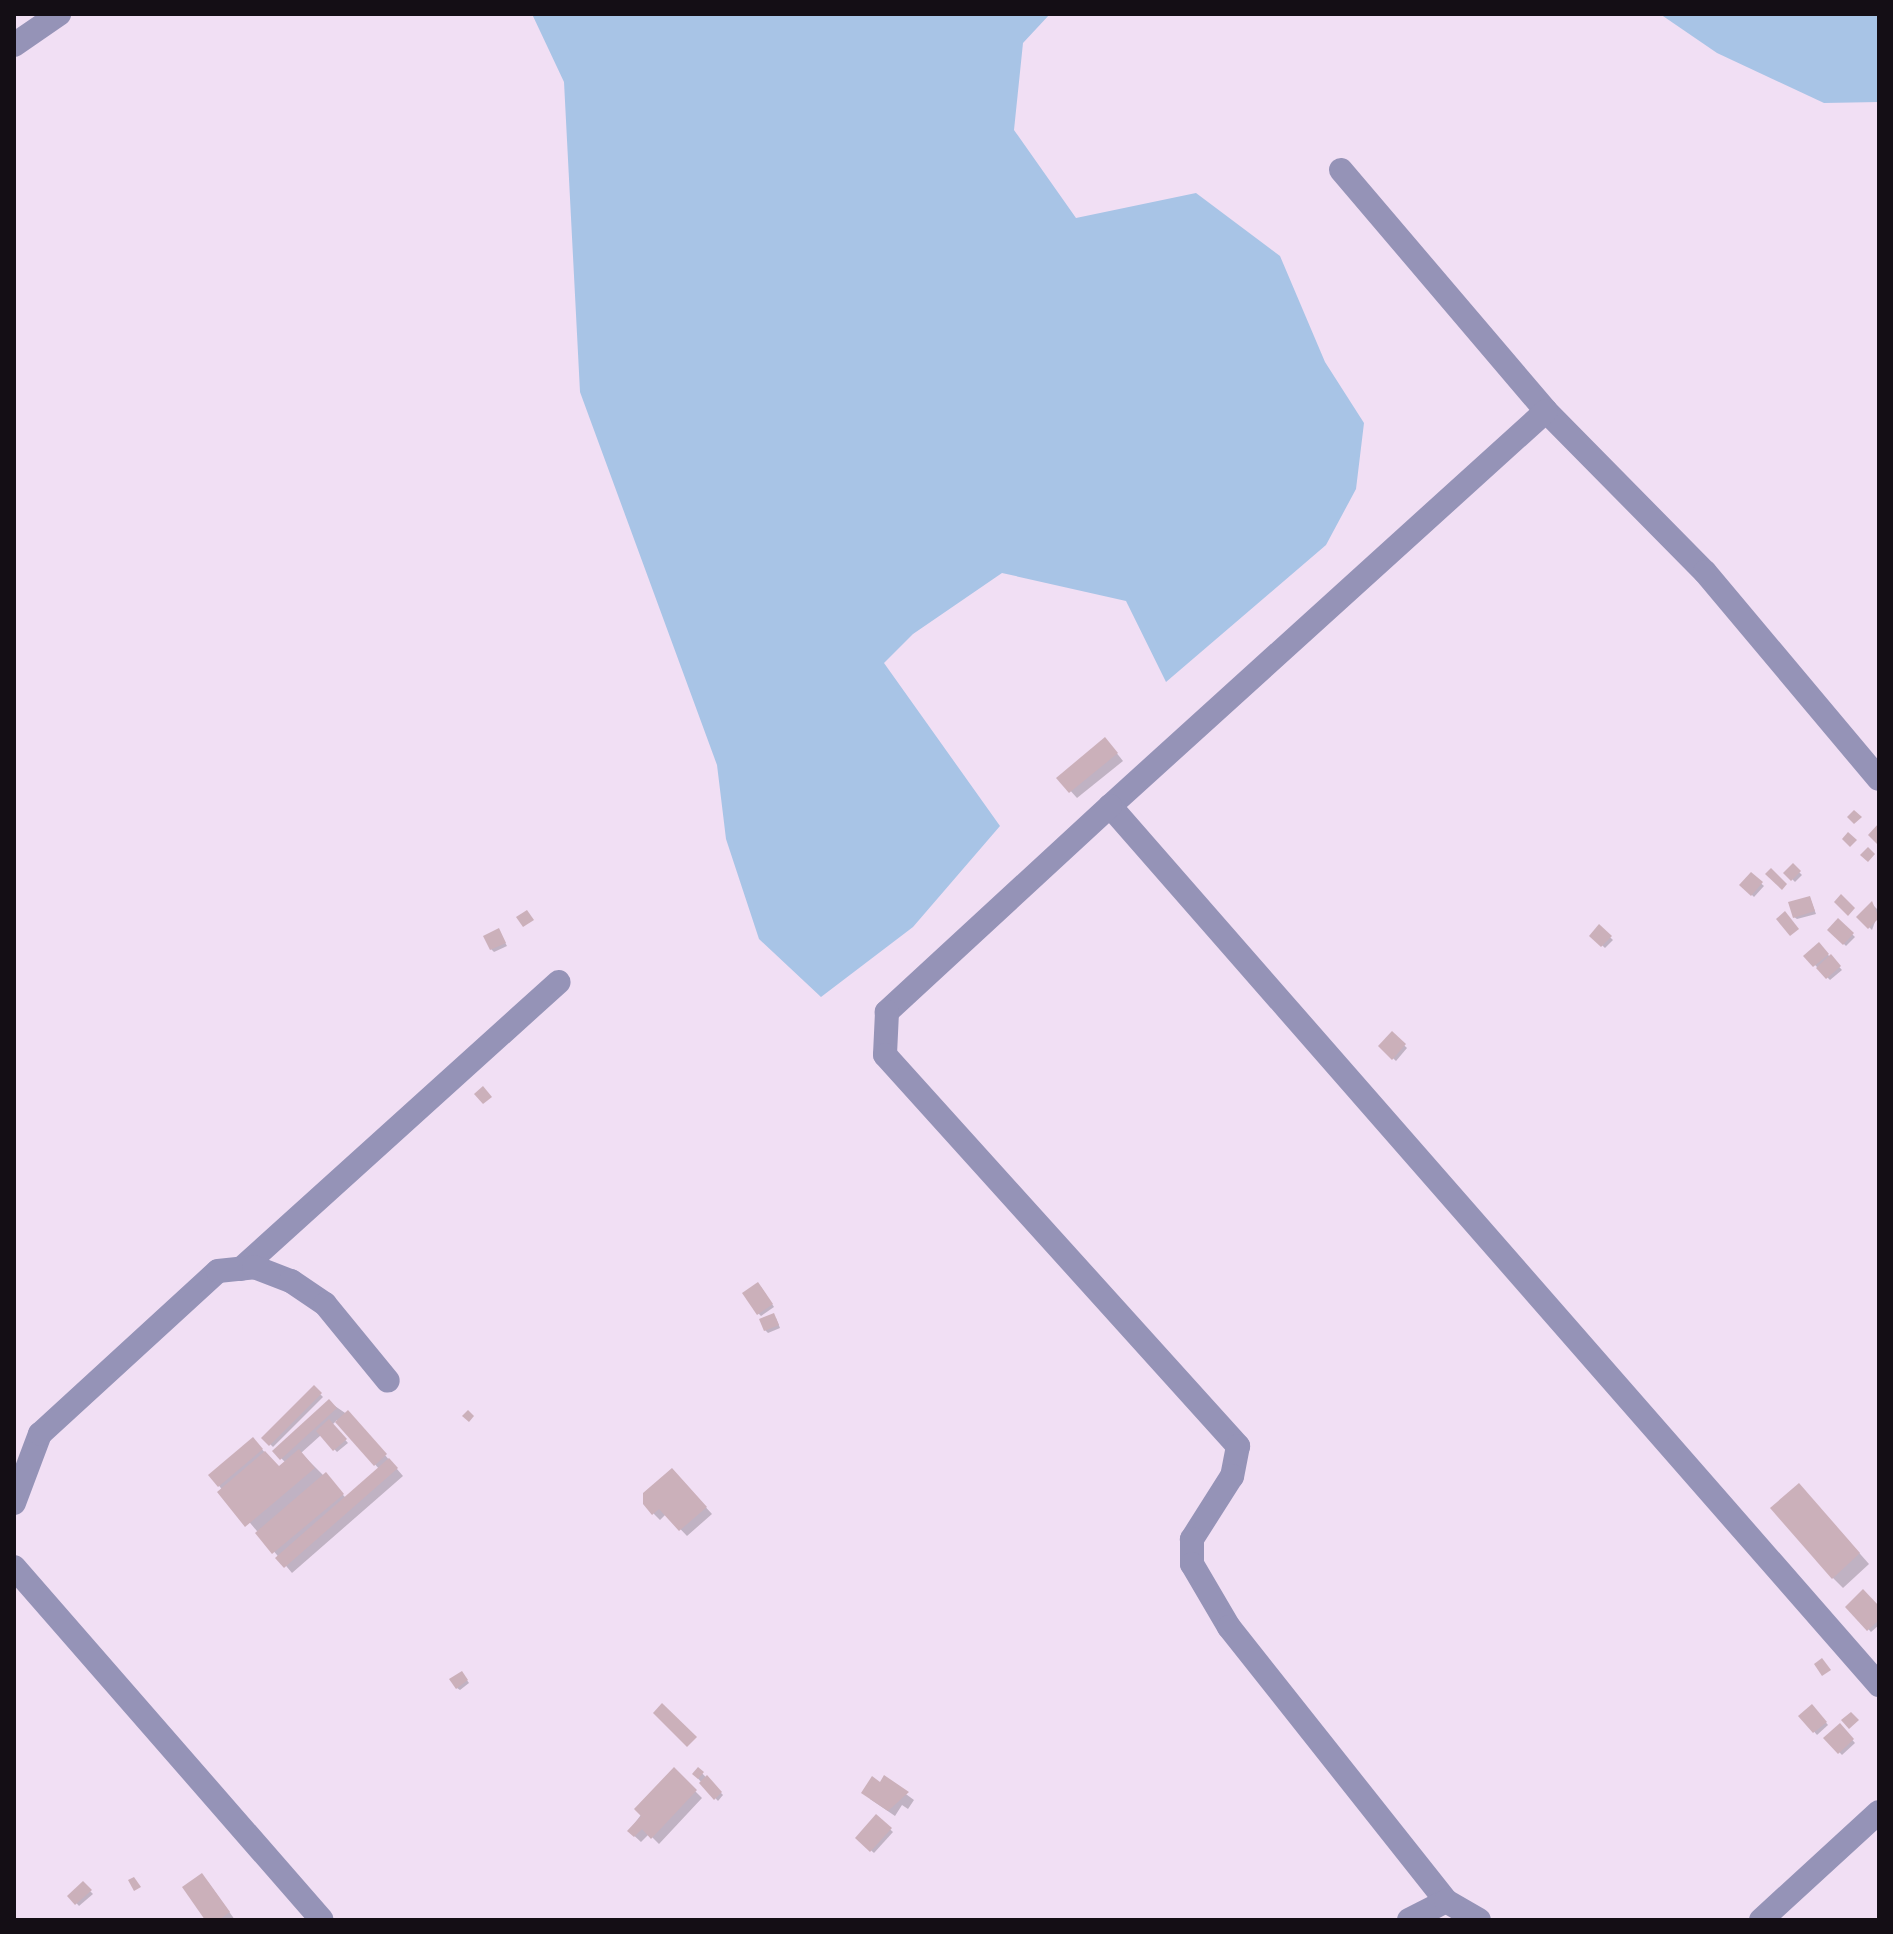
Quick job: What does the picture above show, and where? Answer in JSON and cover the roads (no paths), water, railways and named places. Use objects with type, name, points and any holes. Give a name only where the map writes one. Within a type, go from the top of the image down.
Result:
[{"type":"street","points":[[14,45],[59,14]]},
{"type":"street","points":[[1341,170],[1546,411],[1705,572],[1879,779]]},
{"type":"street","points":[[1479,1920],[1446,1901],[1229,1627],[1192,1564],[1192,1539],[1232,1476],[1238,1446],[885,1055],[887,1012],[1546,411]]},
{"type":"street","points":[[1110,806],[1879,1685]]},
{"type":"street","points":[[241,1269],[559,982]]},
{"type":"street","points":[[14,1503],[40,1434],[218,1271],[241,1269],[291,1281],[325,1304],[388,1381]]},
{"type":"street","points":[[14,1567],[322,1920]]},
{"type":"street","points":[[1761,1920],[1879,1812]]},
{"type":"street","points":[[1409,1920],[1446,1901]]},
{"type":"water","points":[[532,14],[1050,14],[1023,43],[1014,130],[1076,218],[1196,193],[1280,256],[1325,362],[1364,423],[1356,489],[1326,545],[1166,682],[1126,601],[1002,573],[913,634],[884,663],[1000,826],[913,927],[821,997],[759,939],[726,839],[717,765],[580,392],[564,82]]},
{"type":"water","points":[[1660,14],[1879,14],[1879,102],[1824,103],[1717,53]]}]
